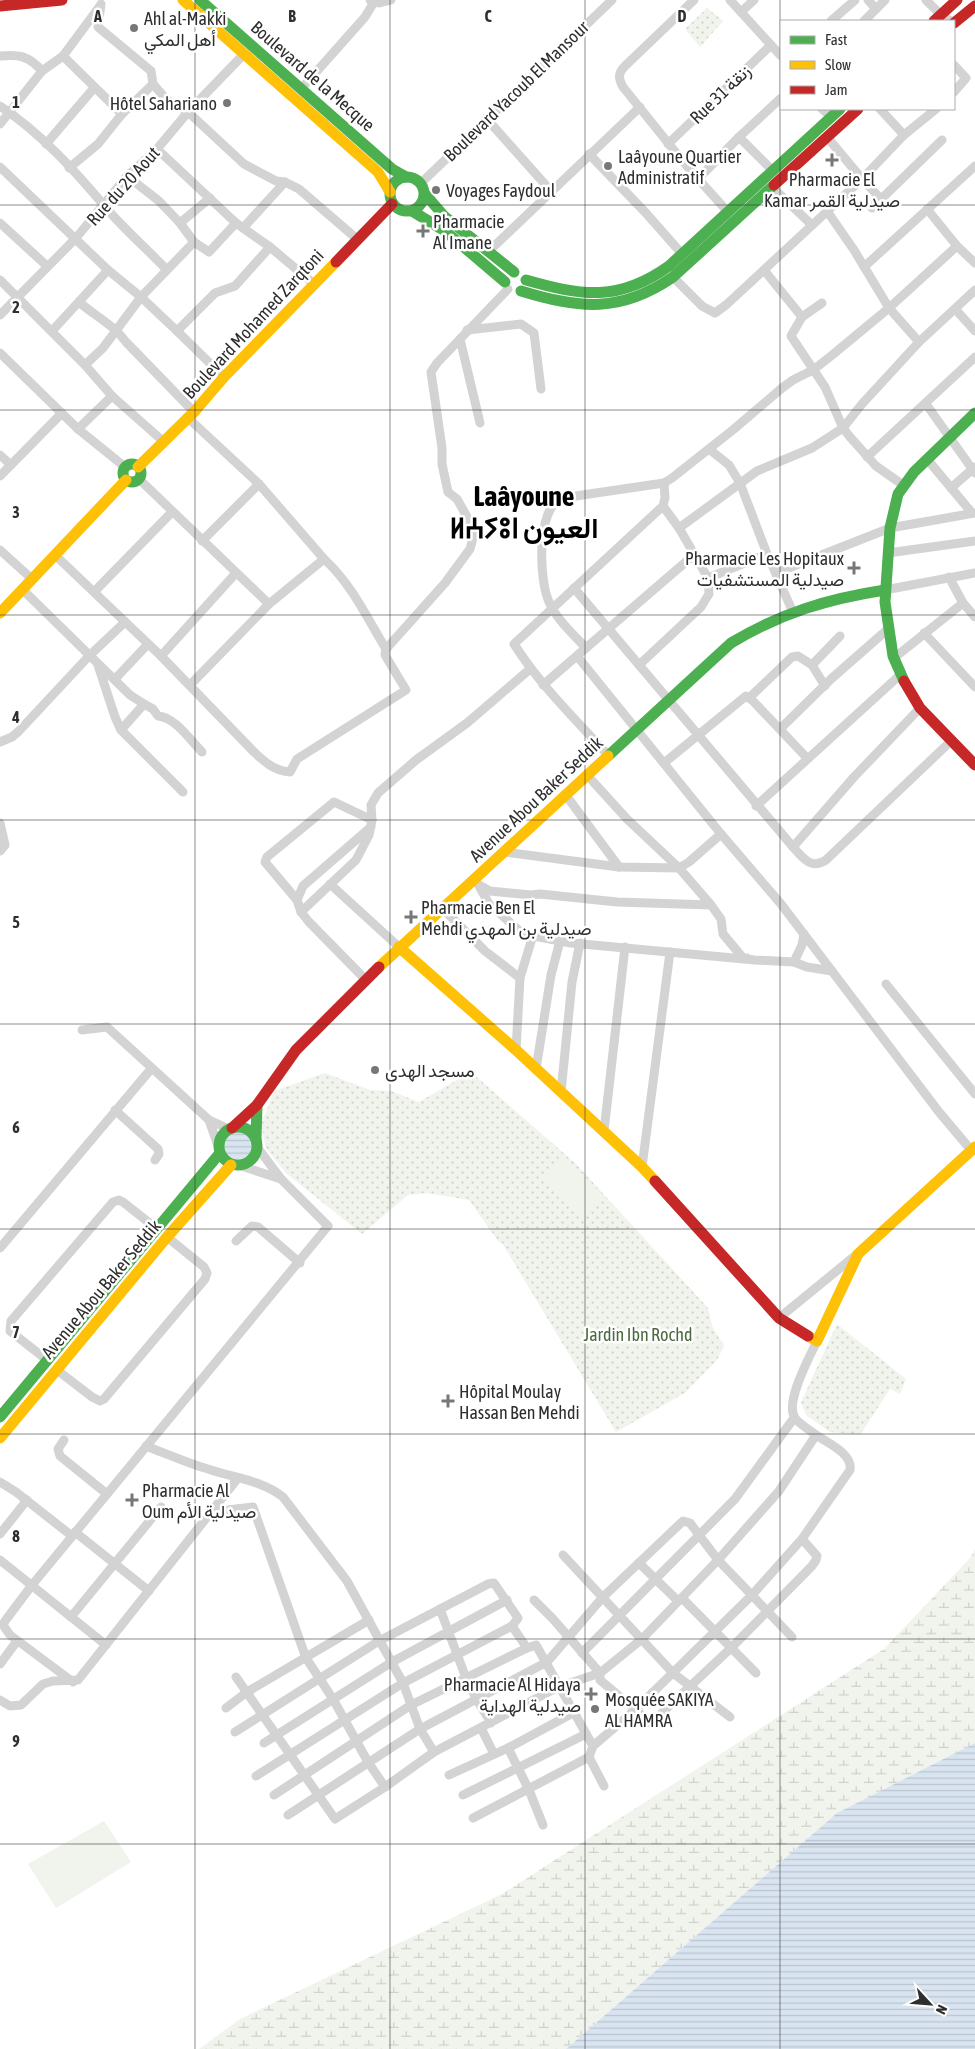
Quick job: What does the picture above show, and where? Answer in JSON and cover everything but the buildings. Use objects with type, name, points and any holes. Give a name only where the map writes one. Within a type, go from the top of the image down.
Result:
[{"type":"main road","points":[[0,6],[62,0]]},
{"type":"main road","points":[[183,0],[378,172],[390,192],[392,204],[401,211],[412,211],[445,231],[514,292],[521,291],[568,303],[612,304],[644,296],[673,277],[857,110]]},
{"type":"main road","name":"Boulevard de la Mecque","points":[[200,0],[392,169],[406,177]]},
{"type":"main road","points":[[942,19],[957,0]]},
{"type":"main road","points":[[955,22],[975,6]]},
{"type":"main road","points":[[507,286],[507,277],[514,272],[520,272],[526,280],[572,291],[600,294],[634,288],[653,279],[839,110]]},
{"type":"main road","points":[[390,192],[395,182],[406,177],[416,179],[444,216],[514,272]]},
{"type":"main road","points":[[412,211],[422,204],[423,188]]},
{"type":"main road","name":"Boulevard Mohamed Zarqtoni","points":[[138,467],[392,204]]},
{"type":"main road","points":[[521,291],[525,286],[526,280]]},
{"type":"main road","points":[[974,763],[920,708],[900,675],[894,658],[888,629],[886,590],[890,528],[895,502],[903,486],[948,438],[975,413]]},
{"type":"main road","points":[[132,464],[138,467],[141,473],[139,480],[132,483],[126,480],[123,474],[125,468],[132,464]]},
{"type":"main road","points":[[0,612],[126,480]]},
{"type":"main road","name":"Avenue Abou Baker Seddik","points":[[231,1128],[257,1105],[296,1050],[399,947],[442,909],[476,883],[504,852],[731,643],[792,610],[822,601],[886,590]]},
{"type":"main road","points":[[399,947],[516,1050],[642,1167],[779,1318],[817,1341],[858,1254],[974,1151]]},
{"type":"main road","points":[[257,1105],[257,1143],[254,1157],[246,1164],[236,1165],[226,1162],[219,1151],[221,1137],[231,1128],[244,1128],[253,1134],[257,1143]]},
{"type":"main road","name":"Avenue Abou Baker Seddik","points":[[0,1417],[157,1229],[219,1151]]},
{"type":"main road","name":"Avenue Abou Baker Seddik","points":[[0,1438],[167,1237],[236,1165]]},
{"type":"street","points":[[301,89],[365,17],[372,1],[385,2],[392,0]]},
{"type":"street","name":"Boulevard Yacoub El Mansour","points":[[423,188],[486,118],[612,0]]},
{"type":"street","points":[[694,0],[619,74],[623,87],[668,144],[728,212]]},
{"type":"street","points":[[730,0],[780,55]]},
{"type":"street","points":[[742,12],[754,0]]},
{"type":"street","points":[[832,20],[856,0]]},
{"type":"street","points":[[868,0],[876,9]]},
{"type":"street","points":[[865,20],[885,0]]},
{"type":"street","points":[[926,0],[942,19]]},
{"type":"street","points":[[0,124],[42,71],[63,56],[103,2]]},
{"type":"street","points":[[103,2],[98,27],[151,71],[153,84],[166,99],[188,112],[244,164],[276,181],[285,182],[299,189],[357,239]]},
{"type":"street","name":"Rue 31 زنقة","points":[[668,144],[771,45]]},
{"type":"street","points":[[0,56],[14,54],[28,57],[42,71]]},
{"type":"street","name":"Rue du 20 Aout","points":[[0,315],[76,238],[127,176],[157,149],[188,112],[244,54]]},
{"type":"street","points":[[63,56],[122,114]]},
{"type":"street","points":[[955,67],[966,78],[955,91]]},
{"type":"street","points":[[69,168],[98,144],[122,114],[153,84]]},
{"type":"street","points":[[46,144],[94,88]]},
{"type":"street","points":[[698,179],[780,99]]},
{"type":"street","points":[[0,106],[46,144],[82,179],[166,269]]},
{"type":"street","points":[[488,252],[640,107]]},
{"type":"street","points":[[823,110],[831,117]]},
{"type":"street","points":[[881,110],[904,136]]},
{"type":"street","points":[[673,277],[702,306],[715,313],[862,180],[904,136],[935,110]]},
{"type":"street","points":[[486,118],[550,191]]},
{"type":"street","points":[[739,137],[773,170]]},
{"type":"street","points":[[827,137],[862,180],[881,199]]},
{"type":"street","points":[[872,208],[942,140]]},
{"type":"street","points":[[157,149],[240,225],[270,247],[314,284]]},
{"type":"street","points":[[589,154],[645,212],[682,254]]},
{"type":"street","points":[[864,267],[975,166]]},
{"type":"street","points":[[0,167],[108,270],[141,297],[224,377]]},
{"type":"street","points":[[127,176],[159,201],[180,223],[194,242],[209,252],[285,182]]},
{"type":"street","points":[[772,187],[812,225]]},
{"type":"street","points":[[180,223],[210,198]]},
{"type":"street","points":[[927,209],[957,246],[975,263]]},
{"type":"street","points":[[827,211],[889,308],[919,342]]},
{"type":"street","points":[[0,223],[47,266]]},
{"type":"street","points":[[85,365],[103,348],[141,297],[194,242]]},
{"type":"street","points":[[586,648],[553,609],[545,589],[542,551],[546,519],[554,503],[562,498],[664,482],[689,466],[782,388],[813,370],[889,308],[957,246]]},
{"type":"street","points":[[177,331],[215,293],[234,286],[270,247]]},
{"type":"street","points":[[52,331],[108,270]]},
{"type":"street","points":[[764,270],[802,317]]},
{"type":"street","points":[[0,280],[85,365],[112,396],[164,442]]},
{"type":"street","points":[[55,555],[161,656],[267,764],[282,772],[290,772],[297,759],[406,690],[385,655],[386,649],[445,583],[470,549],[475,531],[457,499],[448,492],[442,464],[442,448],[431,376],[434,366],[507,286]]},
{"type":"street","points":[[679,528],[757,471],[812,448],[843,428],[862,404],[919,342],[956,310],[975,290]]},
{"type":"street","points":[[79,302],[97,318],[117,330],[190,415],[259,484],[324,559],[336,570],[348,585],[386,649]]},
{"type":"street","points":[[822,303],[802,317],[790,336],[825,387],[843,428],[867,457],[903,486]]},
{"type":"street","points":[[956,310],[975,331]]},
{"type":"street","points":[[467,330],[521,324],[530,329],[534,333],[541,389]]},
{"type":"street","points":[[460,339],[480,423]]},
{"type":"street","points":[[0,353],[78,429],[125,468]]},
{"type":"street","points":[[867,457],[975,357]]},
{"type":"street","points":[[78,429],[112,396]]},
{"type":"street","points":[[926,404],[948,438],[974,470],[951,488]]},
{"type":"street","points":[[0,476],[62,413]]},
{"type":"street","points":[[709,449],[729,465],[740,483],[792,610]]},
{"type":"street","points":[[0,455],[11,465]]},
{"type":"street","points":[[927,460],[973,513]]},
{"type":"street","points":[[139,480],[269,604]]},
{"type":"street","points":[[608,755],[543,685],[514,644],[663,506],[665,498],[664,482]]},
{"type":"street","points":[[202,541],[259,484]]},
{"type":"street","points":[[639,665],[706,600],[710,589],[708,578],[695,554],[663,506]]},
{"type":"street","points":[[94,592],[172,512]]},
{"type":"street","points":[[776,573],[890,528],[973,513]]},
{"type":"street","points":[[888,553],[975,541]]},
{"type":"street","points":[[0,550],[32,578]]},
{"type":"street","points":[[543,685],[695,554]]},
{"type":"street","points":[[708,578],[768,554]]},
{"type":"street","points":[[190,685],[269,604],[324,559]]},
{"type":"street","points":[[161,656],[236,573]]},
{"type":"street","points":[[886,590],[975,573]]},
{"type":"street","points":[[949,577],[963,603],[975,617]]},
{"type":"street","points":[[574,588],[608,630],[670,699],[756,806],[810,864],[818,864],[826,860],[952,740]]},
{"type":"street","points":[[22,589],[130,695],[153,709],[158,716],[165,716],[172,721],[202,752]]},
{"type":"street","points":[[894,658],[963,603]]},
{"type":"street","points":[[0,742],[12,737],[19,731],[89,656],[125,622]]},
{"type":"street","points":[[780,729],[888,629]]},
{"type":"street","points":[[924,633],[975,687]]},
{"type":"street","points":[[812,665],[840,636]]},
{"type":"street","points":[[114,679],[148,644]]},
{"type":"street","points":[[577,656],[804,934],[928,1098],[974,1151]]},
{"type":"street","points":[[664,763],[742,698],[750,698],[792,657],[798,656],[812,665],[825,686]]},
{"type":"street","points":[[98,664],[121,730],[183,792]]},
{"type":"street","points":[[302,912],[356,860],[366,842],[372,823],[371,805],[378,793],[416,760],[467,723],[530,669]]},
{"type":"street","points":[[756,806],[900,675]]},
{"type":"street","points":[[750,698],[807,758]]},
{"type":"street","points":[[121,730],[144,704]]},
{"type":"street","points":[[793,847],[854,777],[920,708]]},
{"type":"street","points":[[586,775],[627,819],[678,868],[711,905],[721,919],[723,934],[743,958],[755,960]]},
{"type":"street","points":[[566,794],[620,867]]},
{"type":"street","points":[[366,980],[309,922],[297,900],[264,862],[267,857],[334,802],[372,823]]},
{"type":"street","points":[[0,823],[5,841],[4,847],[0,851]]},
{"type":"street","points":[[297,900],[302,886],[372,823]]},
{"type":"street","points":[[504,852],[620,867],[678,868],[689,862],[721,834]]},
{"type":"street","points":[[476,883],[490,891],[531,895],[540,894],[617,902],[711,905]]},
{"type":"street","points":[[476,883],[490,904],[523,934],[560,941],[794,962],[807,967],[832,971]]},
{"type":"street","points":[[330,884],[399,947]]},
{"type":"street","points":[[442,909],[485,951],[520,978]]},
{"type":"street","points":[[794,962],[802,945],[804,934]]},
{"type":"street","points":[[516,1050],[520,978],[533,935]]},
{"type":"street","points":[[536,1069],[551,975],[560,941]]},
{"type":"street","points":[[561,1092],[572,982],[580,943]]},
{"type":"street","points":[[604,1131],[625,947]]},
{"type":"street","points":[[642,1167],[670,952]]},
{"type":"street","points":[[886,984],[975,1094]]},
{"type":"street","points":[[82,1030],[107,1027],[209,1120],[231,1128]]},
{"type":"street","points":[[0,1248],[151,1069]]},
{"type":"street","points":[[115,1110],[158,1149],[159,1154],[155,1160]]},
{"type":"street","points":[[209,1120],[219,1151]]},
{"type":"street","points":[[73,1682],[17,1641],[5,1630],[2,1619],[300,1263],[328,1226],[281,1179],[257,1143]]},
{"type":"street","points":[[236,1165],[281,1179]]},
{"type":"street","points":[[47,1360],[10,1330],[9,1327],[12,1321],[114,1202],[119,1200],[123,1202],[157,1229]]},
{"type":"street","points":[[236,1241],[252,1226],[258,1227],[300,1263]]},
{"type":"street","points":[[57,1370],[100,1401],[104,1399],[156,1340],[205,1279],[207,1273],[204,1268],[167,1237]]},
{"type":"street","points":[[779,1318],[858,1254]]},
{"type":"street","points":[[474,1818],[589,1757],[593,1746],[635,1710],[752,1595],[802,1538],[850,1470],[851,1464],[844,1454],[794,1418],[793,1400],[804,1368],[817,1341]]},
{"type":"street","points":[[582,1653],[735,1499],[794,1418]]},
{"type":"street","points":[[236,1677],[335,1819],[385,1787],[434,1752],[560,1687],[600,1673],[642,1639],[718,1560],[779,1491],[816,1435]]},
{"type":"street","points":[[64,1440],[58,1449],[60,1456],[107,1494]]},
{"type":"street","points":[[146,1446],[206,1469],[259,1482],[272,1488],[283,1497],[347,1582],[403,1683],[420,1729],[434,1752]]},
{"type":"street","points":[[0,1474],[16,1492]]},
{"type":"street","points":[[0,1700],[10,1706],[22,1705],[43,1684],[53,1681],[73,1682],[81,1676],[238,1478]]},
{"type":"street","points":[[0,1482],[74,1534],[149,1591]]},
{"type":"street","points":[[0,1534],[27,1500]]},
{"type":"street","points":[[71,1617],[161,1507]]},
{"type":"street","points":[[211,1512],[253,1507],[306,1658],[333,1699],[368,1762],[385,1787]]},
{"type":"street","points":[[288,1815],[420,1729],[547,1662],[603,1597],[684,1521],[690,1523],[718,1560],[792,1637]]},
{"type":"street","points":[[534,1600],[600,1673],[600,1680],[651,1723],[731,1648],[816,1560],[817,1556],[802,1538]]},
{"type":"street","points":[[563,1555],[673,1673],[730,1716]]},
{"type":"street","points":[[0,1560],[106,1645]]},
{"type":"street","points":[[639,1563],[714,1631],[756,1673]]},
{"type":"street","points":[[235,1732],[379,1641],[491,1583],[496,1585],[518,1618],[512,1626],[403,1683],[256,1776]]},
{"type":"street","points":[[264,1743],[392,1662],[507,1600]]},
{"type":"street","points":[[440,1609],[459,1654],[466,1678],[476,1700],[491,1722]]},
{"type":"street","points":[[226,1708],[247,1692],[369,1620]]},
{"type":"street","points":[[512,1626],[527,1648]]},
{"type":"street","points":[[0,1664],[17,1641]]},
{"type":"street","points":[[274,1795],[411,1705],[536,1645],[593,1746]]},
{"type":"street","points":[[449,1775],[508,1748],[573,1713]]},
{"type":"street","points":[[481,1728],[494,1754]]},
{"type":"street","points":[[462,1795],[586,1734]]},
{"type":"street","points":[[508,1748],[544,1825]]},
{"type":"street","points":[[589,1757],[604,1786]]},
{"type":"green space","points":[[707,8],[723,21],[700,47],[685,29]]},
{"type":"green space","name":"Jardin Ibn Rochd","points":[[471,1072],[576,1164],[708,1308],[712,1326],[724,1346],[717,1360],[685,1393],[616,1432],[502,1243],[498,1241],[469,1200],[427,1193],[408,1195],[362,1234],[286,1173],[266,1148],[261,1125],[274,1091],[325,1073],[370,1090],[391,1091],[419,1102]]},
{"type":"green space","points":[[562,1155],[603,1198],[583,1219],[543,1178]]},
{"type":"green space","points":[[837,1324],[906,1379],[900,1394],[890,1389],[860,1435],[830,1432],[806,1415],[801,1402]]},
{"type":"green space","points":[[975,1549],[975,1743],[837,1813],[566,2049],[199,2049],[240,2019],[502,1894],[884,1649],[971,1557]]},
{"type":"green space","points":[[104,1821],[131,1862],[56,1908],[28,1864]]},
{"type":"shaded area","points":[[238,1131],[248,1135],[252,1145],[248,1155],[238,1159],[228,1155],[224,1145],[228,1135]]},
{"type":"shaded area","points":[[975,1743],[975,2049],[566,2049],[837,1813]]},
{"type":"traffic: fast","points":[[200,0],[392,169],[406,177]]},
{"type":"traffic: fast","points":[[526,280],[565,290],[600,292],[633,286],[651,278],[669,266],[839,110]]},
{"type":"traffic: fast","points":[[407,177],[414,178],[419,182],[423,187],[424,194],[423,201],[419,206],[414,210],[407,211],[400,210],[395,206],[391,201],[390,194],[391,187],[395,182],[400,178],[407,177]]},
{"type":"traffic: fast","points":[[521,291],[581,304],[617,302],[635,297],[654,289],[673,277],[774,185]]},
{"type":"traffic: fast","points":[[425,194],[444,216],[514,272]]},
{"type":"traffic: fast","points":[[412,211],[445,231],[505,282]]},
{"type":"traffic: fast","points":[[904,681],[893,656],[885,602],[890,528],[898,494],[914,472],[975,413]]},
{"type":"traffic: fast","points":[[132,464],[138,467],[141,473],[138,479],[132,482],[126,479],[123,473],[126,467],[132,464]]},
{"type":"traffic: fast","points":[[608,756],[731,643],[786,615],[824,603],[885,590]]},
{"type":"traffic: fast","points":[[256,1139],[257,1105]]},
{"type":"traffic: fast","points":[[238,1127],[252,1132],[257,1146],[252,1160],[238,1165],[224,1160],[219,1146],[224,1132],[238,1127]]},
{"type":"traffic: fast","points":[[0,1417],[220,1153]]},
{"type":"traffic: slow","points":[[183,0],[378,172],[390,192]]},
{"type":"traffic: slow","points":[[138,467],[194,412],[224,377],[336,262]]},
{"type":"traffic: slow","points":[[0,613],[126,480]]},
{"type":"traffic: slow","points":[[379,967],[608,756]]},
{"type":"traffic: slow","points":[[399,947],[516,1050],[655,1181]]},
{"type":"traffic: slow","points":[[808,1336],[817,1341],[858,1254],[975,1147]]},
{"type":"traffic: slow","points":[[0,1438],[167,1237],[231,1165]]},
{"type":"traffic: jam","points":[[0,6],[62,0]]},
{"type":"traffic: jam","points":[[935,20],[957,0]]},
{"type":"traffic: jam","points":[[955,22],[975,6]]},
{"type":"traffic: jam","points":[[774,185],[857,110]]},
{"type":"traffic: jam","points":[[336,262],[392,204]]},
{"type":"traffic: jam","points":[[904,681],[920,708],[975,765]]},
{"type":"traffic: jam","points":[[232,1128],[257,1105],[296,1050],[379,967]]},
{"type":"traffic: jam","points":[[655,1181],[779,1318],[808,1336]]},
{"type":"place","name":"Ahl al-Makki أهل المكي","points":[[134,28]]},
{"type":"place","name":"Hôtel Sahariano","points":[[227,103]]},
{"type":"place","name":"Pharmacie El Kamar صيدلية القمر","points":[[832,160]]},
{"type":"place","name":"Laâyoune Quartier Administratif","points":[[608,166]]},
{"type":"place","name":"Voyages Faydoul","points":[[436,190]]},
{"type":"place","name":"Pharmacie Al Imane","points":[[423,231]]},
{"type":"place","name":"Pharmacie Les Hopitaux صيدلية المستشفيات","points":[[854,568]]},
{"type":"place","name":"Pharmacie Ben El Mehdi صيدلية بن المهدي","points":[[411,917]]},
{"type":"place","name":"مسجد الهدى","points":[[375,1070]]},
{"type":"place","name":"Hôpital Moulay Hassan Ben Mehdi","points":[[448,1401]]},
{"type":"place","name":"Pharmacie Al Oum صيدلية الأم","points":[[132,1500]]},
{"type":"place","name":"Pharmacie Al Hidaya صيدلية الهداية","points":[[591,1694]]},
{"type":"place","name":"Mosquée SAKIYA AL HAMRA","points":[[595,1709]]},
{"type":"district","name":"Laâyoune ⵍⵄⵢⵓⵏ العيون","points":[[524,512]]}]
